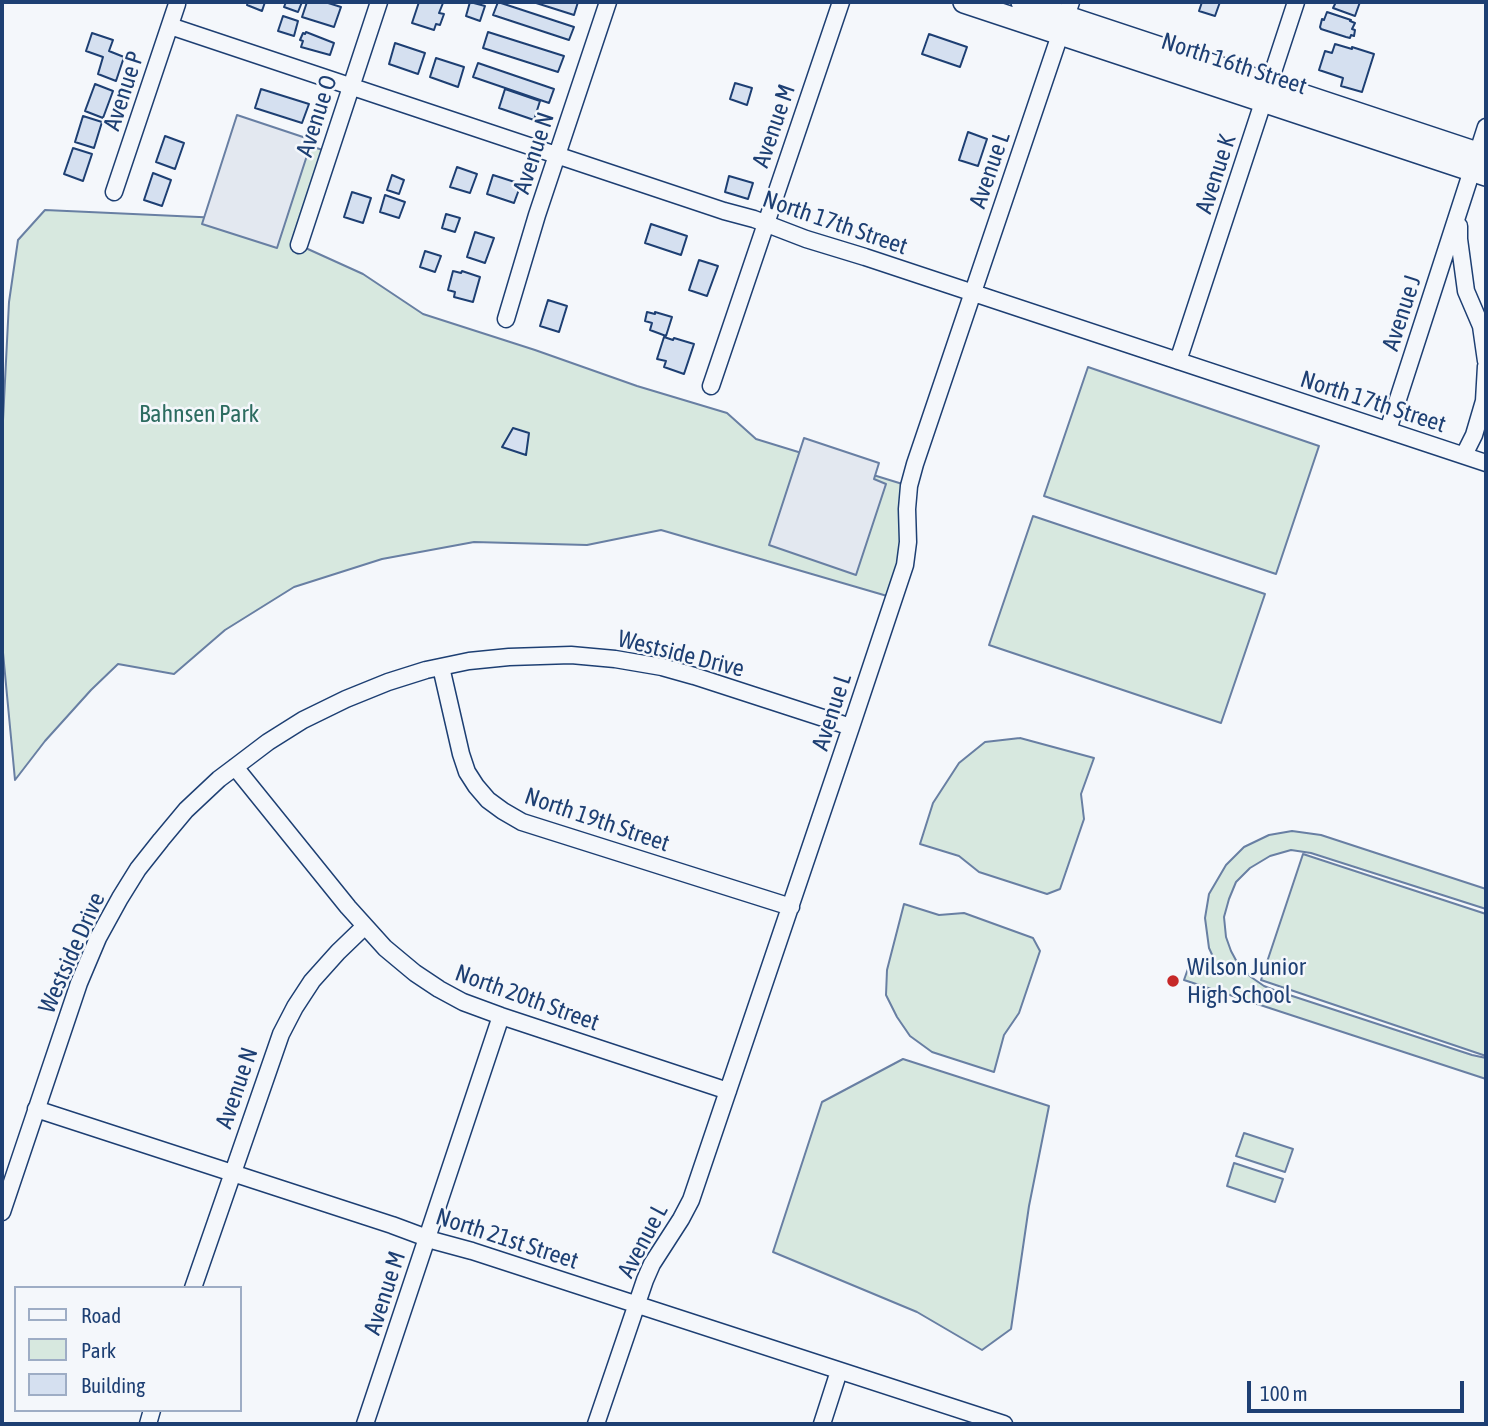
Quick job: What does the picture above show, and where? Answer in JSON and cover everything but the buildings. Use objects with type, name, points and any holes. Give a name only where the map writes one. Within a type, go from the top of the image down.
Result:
[{"type":"main road","name":"North 16th Street","points":[[964,2],[1066,17]]},
{"type":"main road","name":"North 16th Street","points":[[1022,2],[1267,93],[1481,164]]},
{"type":"street","name":"Avenue O","points":[[299,245],[379,2]]},
{"type":"street","name":"Avenue N","points":[[506,319],[537,215],[608,2]]},
{"type":"street","name":"Avenue M","points":[[710,386],[841,2]]},
{"type":"street","name":"Avenue K","points":[[1178,361],[1296,2]]},
{"type":"street","name":"Avenue P","points":[[114,192],[177,4]]},
{"type":"street","name":"Avenue L","points":[[596,1424],[652,1264],[691,1200],[791,907],[905,565],[908,498],[915,464],[1066,17]]},
{"type":"street","name":"North 17th Street","points":[[170,26],[1486,463]]},
{"type":"street","name":"Avenue J","points":[[1388,430],[1460,210],[1481,164],[1486,127]]},
{"type":"street","name":"Avenue J","points":[[1460,210],[1459,239],[1466,291],[1481,326],[1486,363],[1484,401],[1474,435],[1464,456]]},
{"type":"street","name":"Westside Drive","points":[[2,1212],[79,983],[120,898],[153,849],[186,810],[234,767],[303,720],[388,682],[441,667],[509,656],[571,655],[662,667],[851,727]]},
{"type":"street","name":"North 19th Street","points":[[441,667],[467,772],[488,800],[503,811],[522,822],[791,907]]},
{"type":"street","name":"North 20th Street","points":[[234,767],[385,948],[439,989],[463,1002],[501,1016],[729,1091]]},
{"type":"street","name":"Avenue N","points":[[195,1286],[273,1053],[285,1025],[312,982],[365,926]]},
{"type":"street","name":"Avenue M","points":[[365,1424],[501,1016]]},
{"type":"street","name":"North 21st Street","points":[[36,1109],[1004,1424]]},
{"type":"street","points":[[822,1424],[839,1370]]},
{"type":"green space","name":"Bahnsen Park","points":[[251,127],[329,152],[299,245],[363,274],[423,314],[637,386],[727,413],[756,439],[909,486],[894,598],[661,530],[587,545],[474,542],[382,559],[294,587],[225,630],[174,674],[118,664],[45,741],[15,780],[2,642],[2,440],[9,302],[18,240],[45,210],[221,218]]},
{"type":"green space","points":[[1088,367],[1319,446],[1276,574],[1044,496]]},
{"type":"green space","points":[[1033,516],[1265,594],[1221,723],[989,645]]},
{"type":"green space","points":[[1020,738],[1094,758],[1081,794],[1084,819],[1060,889],[1047,894],[979,872],[959,856],[920,844],[933,803],[959,763],[985,742]]},
{"type":"green space","points":[[1292,831],[1321,835],[1486,889],[1486,909],[1311,853],[1291,850],[1270,856],[1250,868],[1236,882],[1224,917],[1226,937],[1238,964],[1251,977],[1274,990],[1486,1058],[1486,1079],[1184,980],[1190,963],[1220,972],[1209,948],[1205,918],[1209,894],[1226,865],[1244,847],[1269,835]]},
{"type":"green space","points":[[1303,854],[1486,914],[1486,1056],[1261,980]]},
{"type":"green space","points":[[904,904],[939,915],[964,913],[1033,938],[1040,951],[1019,1013],[1004,1035],[994,1072],[932,1052],[910,1036],[897,1017],[886,995],[887,970]]},
{"type":"green space","points":[[903,1059],[1049,1106],[1029,1206],[1011,1329],[982,1350],[917,1312],[773,1252],[822,1102]]},
{"type":"green space","points":[[1244,1133],[1293,1149],[1285,1172],[1236,1156]]},
{"type":"green space","points":[[1234,1163],[1283,1179],[1275,1202],[1227,1186]]},
{"type":"shaded area","points":[[237,115],[312,140],[277,248],[202,224]]},
{"type":"shaded area","points":[[804,438],[879,463],[874,479],[886,484],[856,575],[769,545]]},
{"type":"place","name":"Wilson Junior High School","points":[[1173,981]]}]
